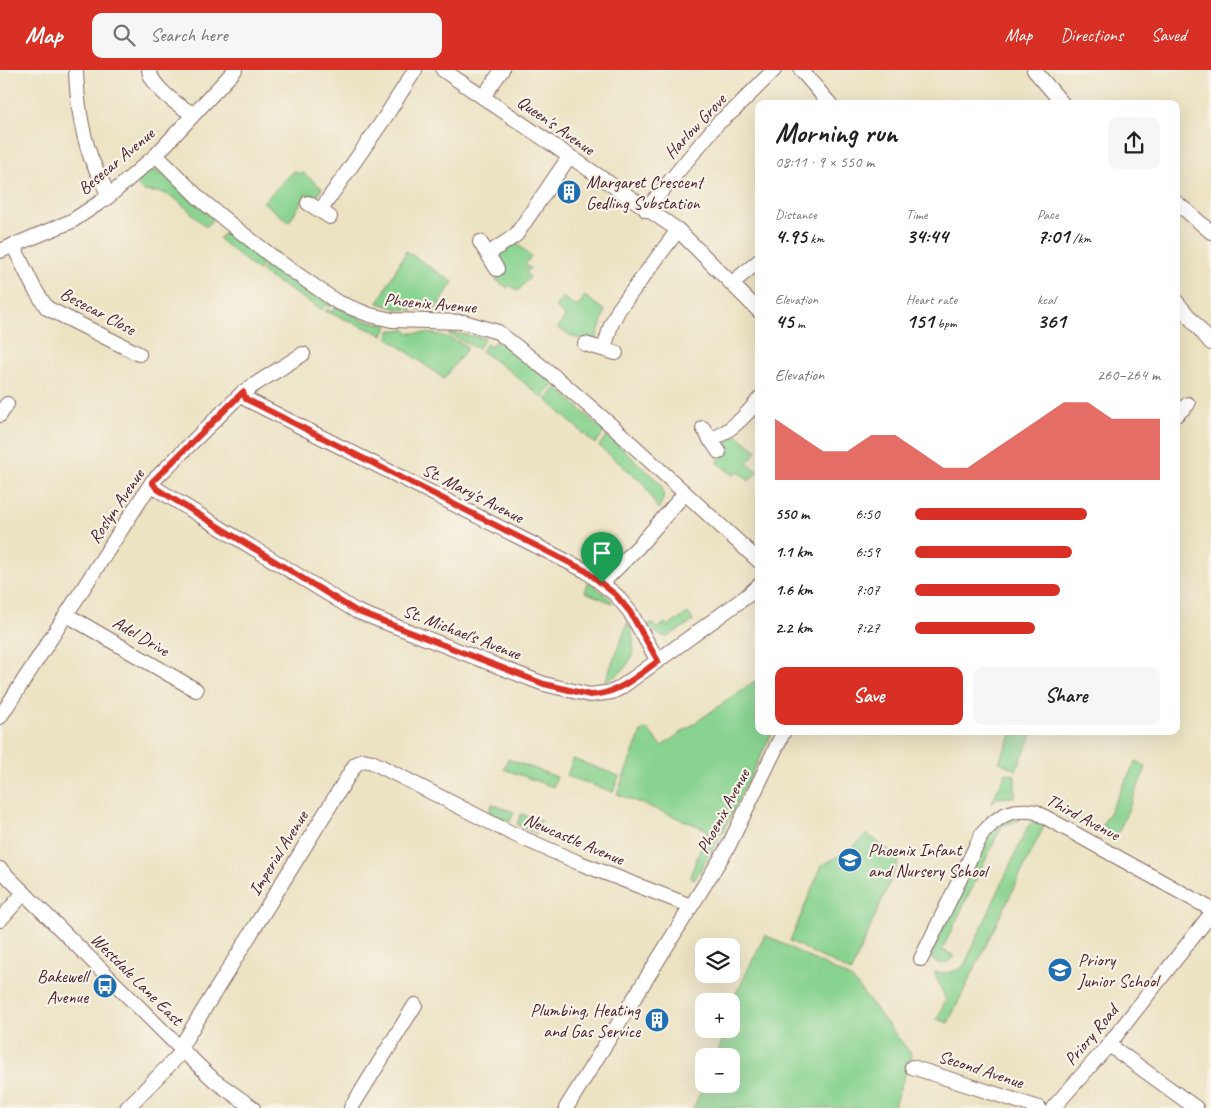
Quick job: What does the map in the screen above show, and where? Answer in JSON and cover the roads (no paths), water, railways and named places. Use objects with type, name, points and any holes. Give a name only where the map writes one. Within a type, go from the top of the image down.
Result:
[{"type":"street","points":[[76,70],[82,128],[92,160],[101,181],[106,187],[108,197]]},
{"type":"street","points":[[149,70],[156,86],[186,111],[194,114]]},
{"type":"street","name":"Besecar Avenue","points":[[0,251],[72,221],[108,197],[156,155],[235,70]]},
{"type":"street","points":[[308,203],[325,214],[416,70]]},
{"type":"street","name":"Queen's Avenue","points":[[443,70],[678,230],[755,307]]},
{"type":"street","points":[[483,97],[502,70]]},
{"type":"street","name":"Harlow Grove","points":[[646,210],[718,123],[734,110],[774,70]]},
{"type":"street","points":[[801,70],[827,100]]},
{"type":"street","points":[[1034,70],[1060,100]]},
{"type":"street","name":"Phoenix Avenue","points":[[156,155],[200,199],[228,222],[336,302],[370,316],[392,320],[464,322],[498,332],[559,380],[755,558]]},
{"type":"street","points":[[488,254],[516,235],[569,157]]},
{"type":"street","points":[[1180,205],[1211,232]]},
{"type":"street","points":[[585,344],[610,351],[612,325],[619,309],[678,230]]},
{"type":"street","points":[[480,242],[497,269]]},
{"type":"street","name":"Besecar Close","points":[[13,245],[34,288],[47,308],[140,354]]},
{"type":"street","points":[[732,283],[755,264]]},
{"type":"street","points":[[1180,306],[1211,343]]},
{"type":"street","name":"Roslyn Avenue","points":[[0,717],[152,482],[243,392],[303,354]]},
{"type":"street","name":"St. Mary's Avenue","points":[[243,392],[246,399],[578,567],[616,595],[630,612],[658,661]]},
{"type":"street","points":[[719,452],[706,434],[719,436],[732,427],[755,404]]},
{"type":"street","points":[[1180,412],[1188,404]]},
{"type":"street","name":"St. Michael's Avenue","points":[[152,482],[157,489],[356,611],[544,684],[590,695],[612,692],[620,688],[755,589]]},
{"type":"street","points":[[602,583],[639,546],[685,493]]},
{"type":"street","name":"Adel Drive","points":[[66,615],[196,690]]},
{"type":"street","name":"Phoenix Avenue","points":[[566,1108],[728,847],[782,735]]},
{"type":"street","name":"Imperial Avenue","points":[[181,1049],[355,765],[363,760],[372,762],[446,800]]},
{"type":"street","name":"Newcastle Avenue","points":[[446,800],[509,832],[577,862],[691,906]]},
{"type":"street","name":"Third Avenue","points":[[921,959],[982,834],[994,820],[1004,814],[1018,810],[1036,812],[1211,909]]},
{"type":"street","name":"Westdale Lane East","points":[[0,870],[215,1081],[253,1108]]},
{"type":"street","points":[[0,920],[24,893]]},
{"type":"street","name":"Priory Road","points":[[1053,1108],[1106,1048],[1211,914]]},
{"type":"street","points":[[351,1108],[415,1005]]},
{"type":"street","points":[[1106,1048],[1112,1046],[1196,1108]]},
{"type":"street","points":[[127,1108],[181,1049]]},
{"type":"street","name":"Second Avenue","points":[[912,1067],[1039,1108]]},
{"type":"place","name":"Margaret Crescent Gedling Substation","points":[[569,192]]},
{"type":"place","name":"Phoenix Infant and Nursery School","points":[[850,860]]},
{"type":"place","name":"Priory Junior School","points":[[1060,970]]},
{"type":"place","name":"Bakewell Avenue","points":[[105,986]]},
{"type":"place","name":"Plumbing, Heating and Gas Service","points":[[657,1020]]}]
